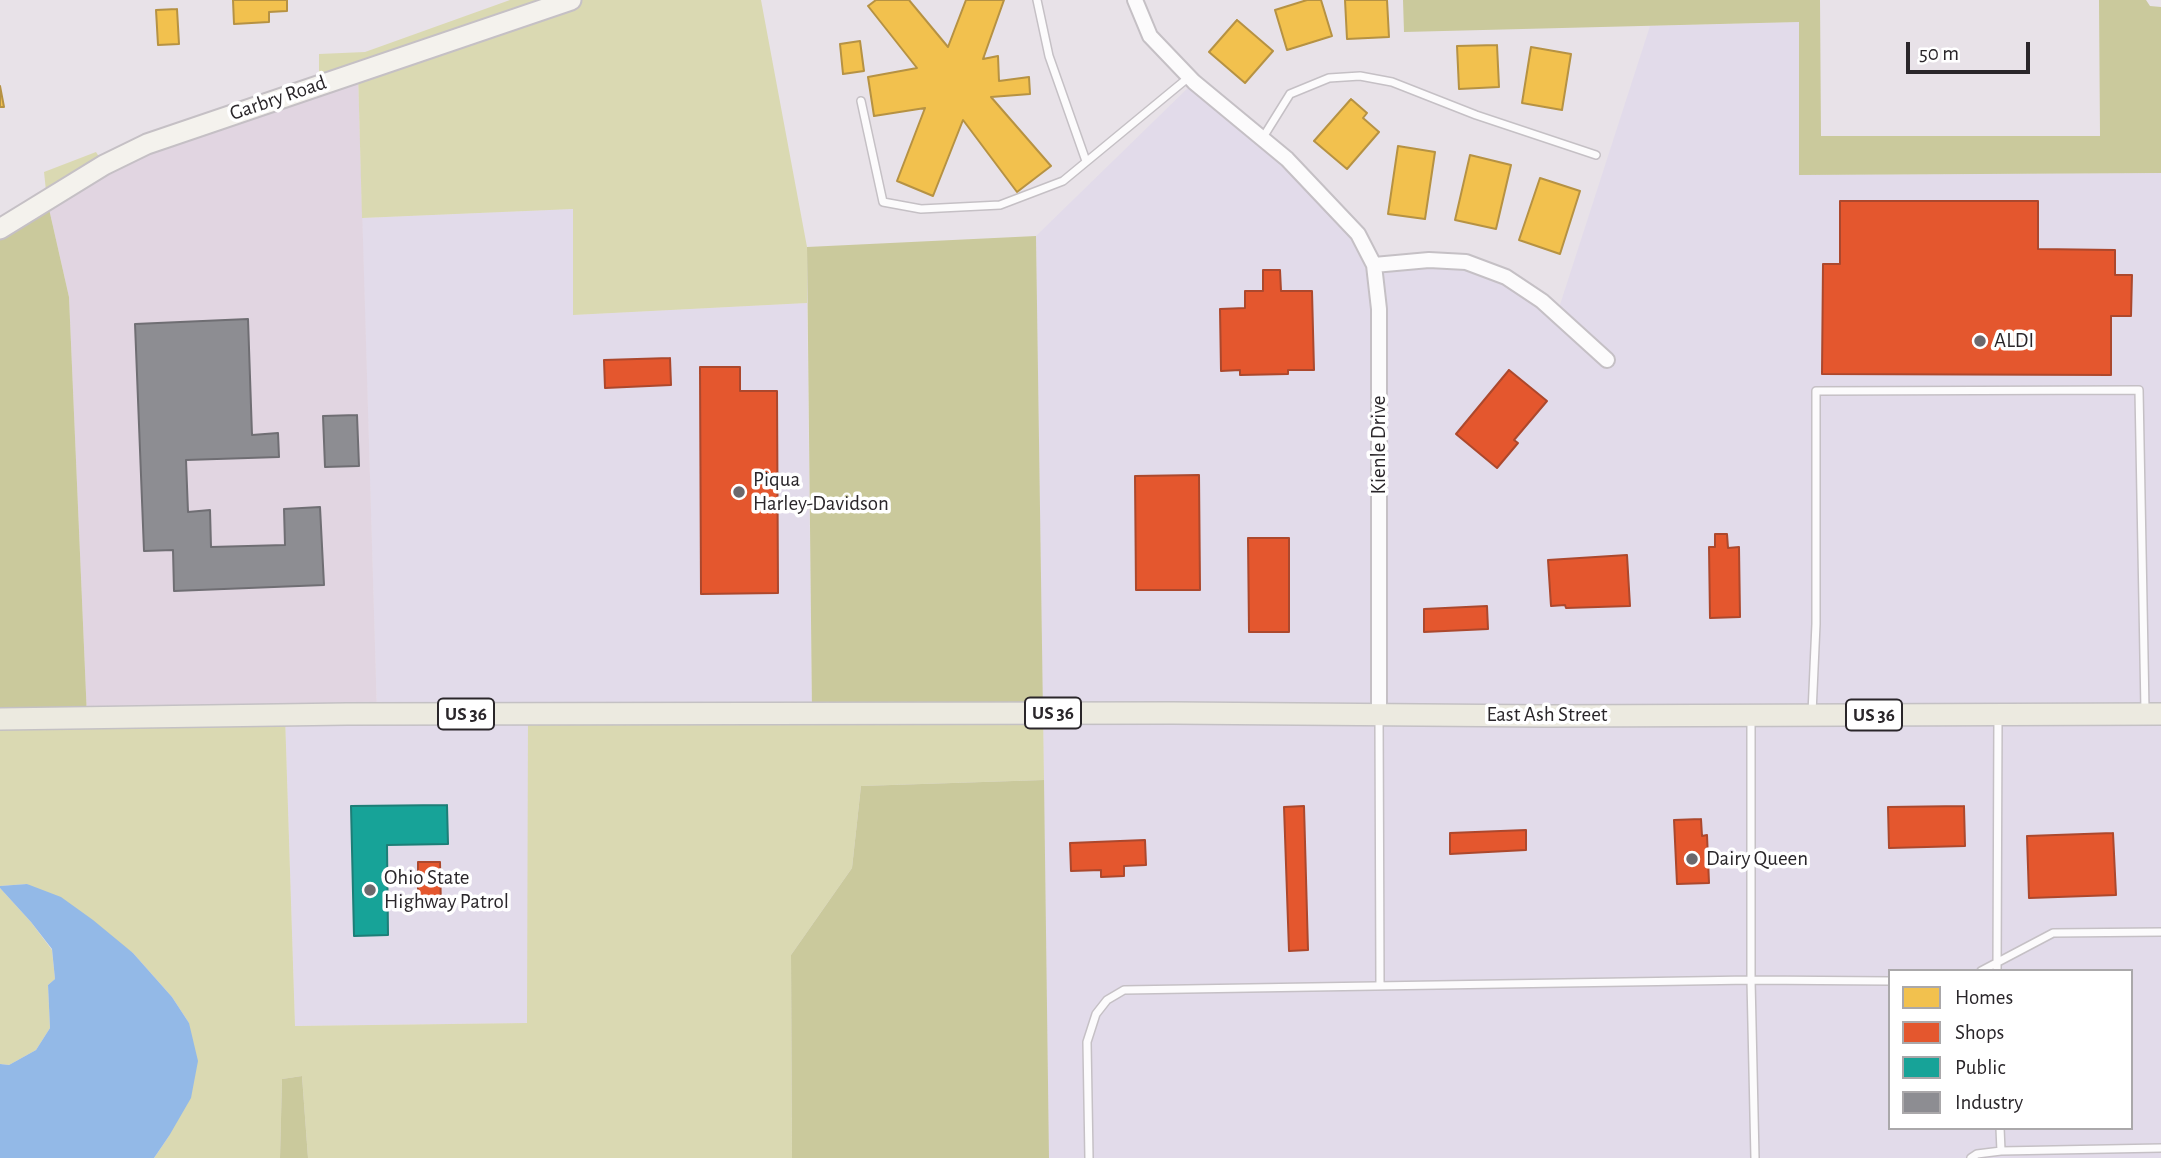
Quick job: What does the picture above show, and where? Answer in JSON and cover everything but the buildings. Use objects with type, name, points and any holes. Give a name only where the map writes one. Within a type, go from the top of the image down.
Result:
[{"type":"main road","name":"East Ash Street","points":[[0,719],[347,714],[2153,714]]},
{"type":"street","name":"Garbry Road","points":[[0,229],[104,165],[147,144],[571,0]]},
{"type":"street","name":"Kienle Drive","points":[[1135,0],[1150,36],[1189,77],[1287,159],[1358,233],[1374,265],[1380,309],[1379,715]]},
{"type":"street","points":[[1374,265],[1429,260],[1466,262],[1506,277],[1542,301],[1607,360]]},
{"type":"lane","points":[[1037,0],[1049,56],[1086,161]]},
{"type":"lane","points":[[1262,140],[1290,94],[1329,78],[1360,76],[1392,82],[1476,115],[1596,155]]},
{"type":"lane","points":[[861,101],[883,202],[921,209],[1000,205],[1063,181],[1189,77]]},
{"type":"lane","points":[[1812,715],[1816,624],[1816,391],[2099,390],[2139,390],[2153,714]]},
{"type":"lane","points":[[1751,714],[1751,980],[1755,1158]]},
{"type":"lane","name":"Kienle Drive","points":[[1379,715],[1380,986]]},
{"type":"lane","points":[[1997,969],[1998,715]]},
{"type":"lane","points":[[1984,969],[2053,933],[2161,932]]},
{"type":"lane","points":[[1089,1158],[1087,1042],[1096,1014],[1107,1000],[1124,990],[1751,980],[1888,981]]},
{"type":"lane","points":[[2000,1130],[2001,1151]]},
{"type":"lane","points":[[1971,1158],[1977,1154],[2001,1151],[2161,1148]]},
{"type":"shaded area","points":[[1799,22],[1799,175],[2161,173],[2161,1158],[1049,1158],[1036,236],[1194,82],[1334,208],[1374,265],[1429,260],[1506,277],[1557,314],[1650,26]]},
{"type":"shaded area","points":[[358,71],[377,714],[87,717],[69,297],[47,200],[104,165]]},
{"type":"shaded area","points":[[573,209],[573,315],[807,303],[812,713],[528,714],[528,1023],[295,1026],[285,715],[377,714],[362,218]]},
{"type":"green space","points":[[510,0],[761,0],[807,247],[807,303],[573,315],[573,209],[362,218],[358,71],[319,84],[319,54],[365,52]]},
{"type":"green space","points":[[1403,0],[1820,0],[1821,136],[2100,136],[2099,0],[2146,0],[2150,6],[2161,7],[2161,173],[1799,175],[1799,22],[1404,32]]},
{"type":"green space","points":[[96,152],[104,165],[47,200],[44,172]]},
{"type":"green space","points":[[47,200],[69,297],[87,717],[0,719],[0,229]]},
{"type":"green space","points":[[1036,236],[1043,713],[812,713],[807,247]]},
{"type":"green space","points":[[1043,713],[1044,780],[861,786],[852,868],[791,955],[792,1158],[308,1158],[302,1076],[282,1079],[280,1158],[154,1158],[169,1136],[189,1023],[172,997],[133,953],[27,884],[0,886],[0,719],[285,715],[295,1026],[527,1023],[528,714]]},
{"type":"green space","points":[[1044,780],[1049,1158],[792,1158],[791,955],[852,868],[861,786]]},
{"type":"green space","points":[[0,888],[52,950],[55,979],[48,985],[50,1028],[36,1050],[9,1065],[0,1064]]},
{"type":"green space","points":[[302,1076],[308,1158],[280,1158],[282,1079]]},
{"type":"water","points":[[27,884],[61,897],[133,953],[172,997],[189,1023],[198,1061],[191,1098],[154,1158],[0,1158],[0,1064],[9,1065],[36,1050],[50,1028],[48,985],[55,979],[52,949],[0,888]]},
{"type":"place","name":"ALDI","points":[[1980,341]]},
{"type":"place","name":"Piqua Harley-Davidson","points":[[739,492]]},
{"type":"place","name":"Dairy Queen","points":[[1692,859]]},
{"type":"place","name":"Ohio State Highway Patrol","points":[[370,890]]}]
